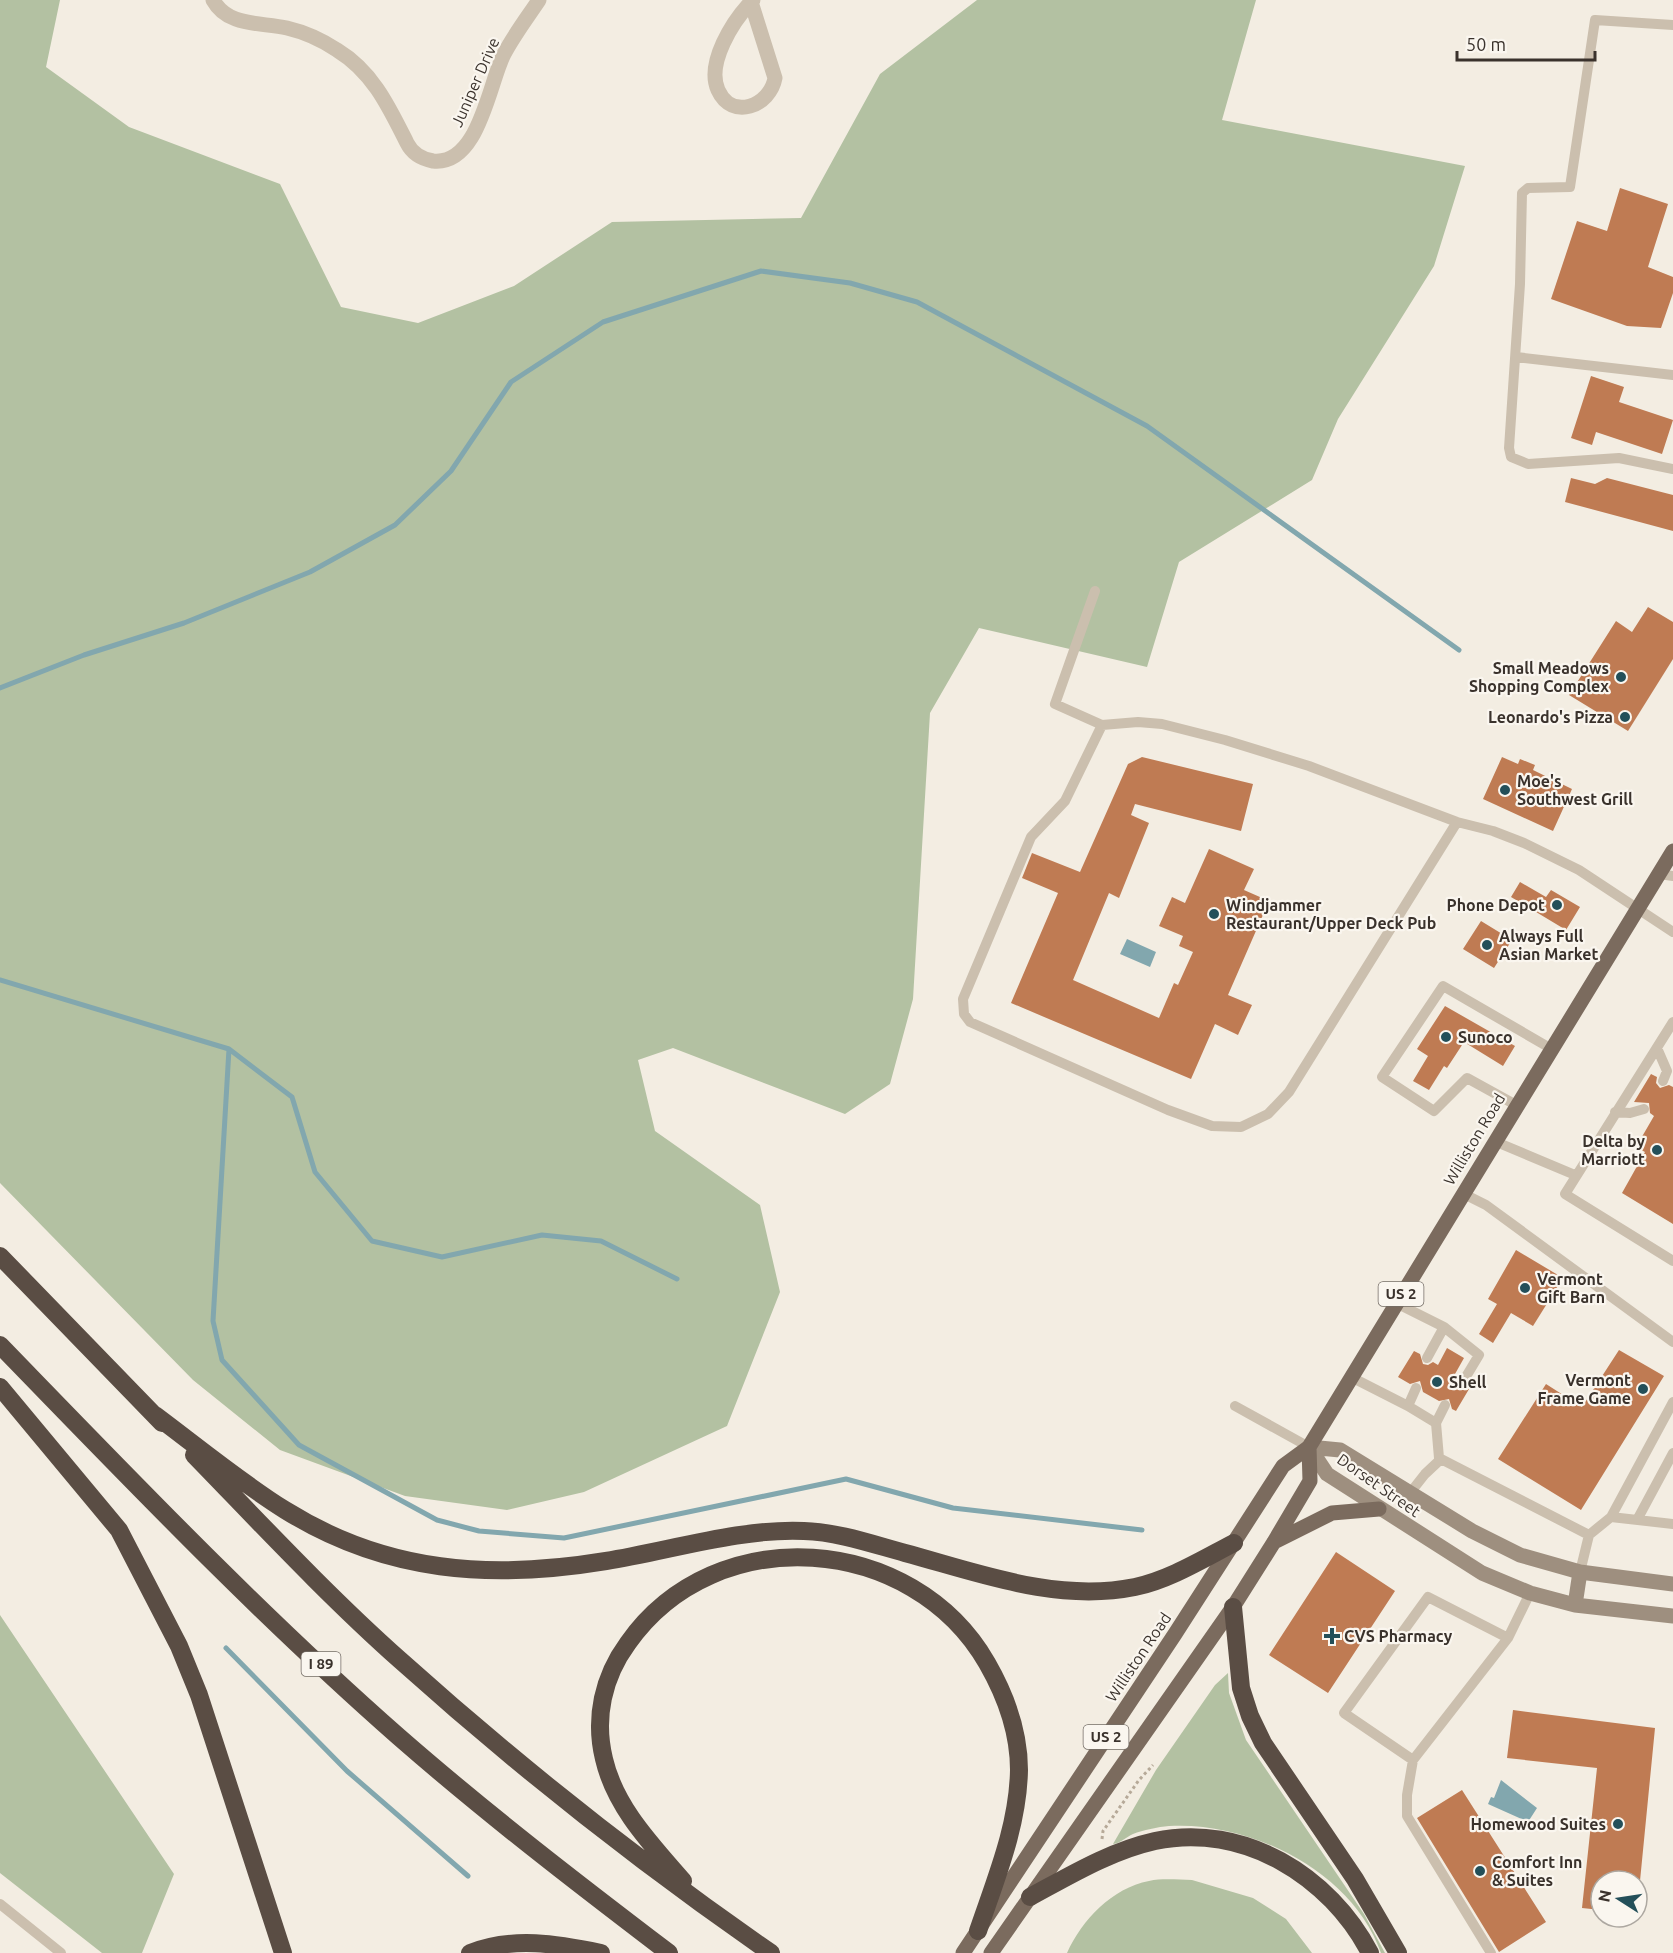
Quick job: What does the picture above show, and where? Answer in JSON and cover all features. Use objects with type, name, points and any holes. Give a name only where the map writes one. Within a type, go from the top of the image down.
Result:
[{"type":"highway","points":[[0,1256],[398,1659],[489,1738],[600,1829],[771,1953]]},
{"type":"highway","name":"I 89","points":[[0,1345],[178,1529],[398,1736],[527,1846],[669,1953]]},
{"type":"highway","points":[[0,1387],[119,1530],[179,1646],[199,1695],[283,1953]]},
{"type":"highway","points":[[155,1415],[269,1500],[323,1531],[391,1557],[463,1571],[510,1571],[571,1566],[758,1533],[804,1530],[825,1532],[1025,1586],[1085,1594],[1137,1587],[1194,1564],[1234,1543]]},
{"type":"highway","points":[[708,1909],[644,1836],[617,1794],[604,1761],[600,1736],[600,1711],[607,1679],[634,1634],[658,1609],[689,1587],[723,1570],[760,1560],[782,1557],[822,1558],[875,1569],[931,1599],[973,1639],[999,1684],[1016,1737],[1019,1768],[1017,1797],[1007,1845],[978,1931]]},
{"type":"highway","points":[[1233,1607],[1241,1688],[1250,1716],[1263,1743],[1355,1879],[1398,1953]]},
{"type":"highway","points":[[1030,1897],[1108,1857],[1154,1841],[1177,1839],[1220,1841],[1264,1853],[1300,1872],[1331,1897],[1345,1912],[1370,1953]]},
{"type":"highway","points":[[470,1953],[504,1945],[536,1942],[602,1953]]},
{"type":"main road","name":"Williston Road","points":[[963,1953],[1283,1466],[1309,1447],[1462,1192],[1637,909],[1666,875],[1673,851]]},
{"type":"main road","name":"Dorset Street","points":[[1309,1447],[1340,1450],[1472,1531],[1520,1555],[1580,1572],[1673,1584]]},
{"type":"main road","name":"Dorset Street","points":[[1309,1447],[1327,1474],[1482,1573],[1530,1593],[1575,1605],[1673,1616]]},
{"type":"main road","name":"US 2","points":[[991,1953],[1233,1607],[1274,1542],[1310,1481],[1309,1447]]},
{"type":"main road","points":[[1274,1542],[1332,1513],[1379,1509]]},
{"type":"main road","points":[[1575,1605],[1580,1572]]},
{"type":"street","name":"Juniper Drive","points":[[213,0],[221,11],[232,19],[302,33],[350,58],[375,85],[411,149],[423,158],[438,161],[459,152],[473,136],[503,56],[539,0]]},
{"type":"street","points":[[752,1],[775,78],[772,90],[764,100],[753,106],[741,107],[724,99],[717,89],[715,76],[726,36],[738,16],[752,1]]},
{"type":"lane","points":[[1673,25],[1599,19],[1593,24],[1570,187],[1527,188],[1522,193],[1516,357],[1509,439],[1511,457],[1528,464],[1619,458],[1673,469]]},
{"type":"lane","points":[[1516,357],[1673,375]]},
{"type":"lane","points":[[1095,591],[1055,704],[1102,725],[1138,722],[1162,724],[1225,740],[1309,766],[1457,822],[1492,831],[1524,843],[1579,870],[1673,932]]},
{"type":"lane","points":[[1102,725],[1065,801],[1032,837],[963,999],[964,1014],[970,1022],[1158,1106],[1212,1126],[1241,1127],[1268,1114],[1289,1092],[1457,822]]},
{"type":"lane","points":[[1516,1105],[1467,1078],[1434,1111],[1382,1077],[1443,986],[1551,1048]]},
{"type":"lane","points":[[1673,1022],[1565,1194],[1673,1261]]},
{"type":"lane","points":[[1657,1048],[1667,1071],[1663,1081]]},
{"type":"lane","points":[[1615,1112],[1630,1113],[1644,1109]]},
{"type":"lane","points":[[1494,1141],[1575,1175]]},
{"type":"lane","points":[[1462,1192],[1486,1205],[1673,1342]]},
{"type":"lane","points":[[1396,1303],[1444,1326],[1479,1355],[1464,1380]]},
{"type":"lane","points":[[1427,1358],[1444,1326]]},
{"type":"lane","points":[[1351,1377],[1436,1423]]},
{"type":"lane","points":[[1408,1406],[1416,1388]]},
{"type":"lane","points":[[1580,1572],[1589,1535],[1611,1517],[1673,1402]]},
{"type":"lane","points":[[1441,1459],[1436,1423],[1445,1405]]},
{"type":"lane","points":[[1235,1406],[1309,1447]]},
{"type":"lane","points":[[1637,1520],[1673,1454]]},
{"type":"lane","points":[[1441,1459],[1589,1535]]},
{"type":"lane","points":[[1410,1493],[1441,1459]]},
{"type":"lane","points":[[1611,1517],[1673,1524]]},
{"type":"lane","points":[[1491,1953],[1407,1816],[1407,1795],[1413,1760],[1508,1638],[1530,1593]]},
{"type":"lane","points":[[1413,1760],[1344,1713],[1428,1597],[1508,1638]]},
{"type":"lane","points":[[0,1904],[61,1953]]},
{"type":"path","points":[[1104,1846],[1103,1831],[1139,1780],[1153,1765]]},
{"type":"green space","points":[[0,0],[60,0],[46,67],[129,127],[280,184],[341,307],[418,323],[514,286],[612,222],[801,218],[880,74],[977,0],[1256,0],[1222,120],[1465,166],[1434,266],[1338,419],[1312,480],[1179,562],[1147,667],[979,628],[930,713],[913,999],[890,1084],[845,1114],[673,1048],[638,1060],[655,1131],[760,1205],[780,1292],[727,1426],[584,1492],[507,1510],[405,1496],[280,1450],[193,1380],[0,1183]]},
{"type":"green space","points":[[0,1615],[174,1874],[142,1953],[102,1953],[0,1873]]},
{"type":"green space","points":[[1228,1673],[1229,1693],[1246,1740],[1364,1914],[1385,1953],[1381,1953],[1367,1924],[1348,1898],[1323,1876],[1295,1857],[1265,1843],[1233,1832],[1201,1827],[1169,1826],[1130,1835],[1113,1844],[1156,1770],[1215,1685]]},
{"type":"green space","points":[[1154,1880],[1192,1880],[1253,1898],[1286,1919],[1312,1953],[1067,1953],[1081,1929],[1111,1898],[1135,1885]]},
{"type":"water","points":[[1127,939],[1156,952],[1150,967],[1120,954]]},
{"type":"water","points":[[1501,1780],[1537,1808],[1528,1822],[1488,1804],[1491,1797],[1494,1798]]},
{"type":"building","points":[[1620,188],[1668,204],[1648,267],[1673,277],[1673,293],[1661,328],[1627,326],[1551,299],[1577,221],[1607,231]]},
{"type":"building","points":[[1591,376],[1624,387],[1619,402],[1673,420],[1662,454],[1596,432],[1592,445],[1571,438]]},
{"type":"building","points":[[1571,478],[1595,484],[1607,478],[1673,495],[1673,531],[1565,502]]},
{"type":"building","name":"Small Meadows Shopping Complex","points":[[1648,607],[1673,622],[1673,659],[1628,731],[1569,695],[1616,621],[1632,632]]},
{"type":"building","points":[[1142,757],[1253,784],[1241,831],[1135,804],[1131,815],[1149,823],[1119,898],[1109,893],[1073,980],[1159,1018],[1174,983],[1178,985],[1193,952],[1179,946],[1183,936],[1159,926],[1172,897],[1185,903],[1209,849],[1254,869],[1244,890],[1269,901],[1228,995],[1252,1005],[1238,1035],[1215,1024],[1191,1079],[1011,1003],[1058,893],[1022,878],[1032,853],[1080,872],[1128,764]]},
{"type":"building","points":[[1502,757],[1518,764],[1520,759],[1535,765],[1533,770],[1572,789],[1553,831],[1483,799]]},
{"type":"building","points":[[1520,882],[1546,897],[1551,890],[1580,907],[1566,930],[1511,897]]},
{"type":"building","name":"Always Full Asian Market","points":[[1481,921],[1512,940],[1494,968],[1463,949]]},
{"type":"building","points":[[1445,1006],[1515,1046],[1503,1066],[1464,1042],[1447,1068],[1444,1066],[1429,1090],[1413,1081],[1428,1056],[1417,1049]]},
{"type":"building","name":"Delta by Marriott","points":[[1651,1074],[1657,1077],[1656,1083],[1660,1088],[1669,1085],[1673,1087],[1673,1224],[1622,1193],[1645,1152],[1636,1147],[1654,1116],[1650,1113],[1649,1103],[1634,1102]]},
{"type":"building","name":"Vermont Gift Barn","points":[[1516,1250],[1563,1278],[1533,1326],[1511,1313],[1493,1343],[1479,1334],[1497,1304],[1488,1299]]},
{"type":"building","name":"Shell","points":[[1447,1348],[1464,1358],[1455,1374],[1458,1384],[1463,1387],[1472,1384],[1456,1411],[1452,1409],[1449,1399],[1439,1401],[1423,1392],[1420,1381],[1410,1384],[1398,1377],[1414,1351],[1420,1354],[1423,1364],[1428,1365],[1433,1362],[1438,1365]]},
{"type":"building","points":[[1619,1350],[1664,1376],[1581,1510],[1498,1459],[1546,1384],[1582,1407]]},
{"type":"building","name":"CVS Pharmacy","points":[[1336,1552],[1395,1591],[1328,1693],[1269,1655]]},
{"type":"building","name":"Homewood Suites","points":[[1513,1710],[1655,1728],[1641,1869],[1589,1869],[1589,1909],[1582,1908],[1597,1768],[1507,1758]]},
{"type":"building","name":"Comfort Inn & Suites","points":[[1462,1790],[1546,1922],[1499,1952],[1417,1818]]},
{"type":"waterway","points":[[0,688],[84,655],[184,623],[310,572],[395,525],[451,471],[511,382],[603,322],[761,271],[850,283],[917,302],[1147,426],[1459,650]]},
{"type":"waterway","points":[[0,980],[229,1049],[292,1097],[315,1172],[372,1241],[442,1257],[542,1235],[601,1241],[677,1279]]},
{"type":"waterway","points":[[229,1049],[213,1321],[222,1360],[299,1445],[437,1520],[479,1531],[564,1538],[846,1479],[953,1508],[1142,1530]]},
{"type":"waterway","points":[[226,1648],[347,1771],[468,1876]]},
{"type":"place","name":"Small Meadows Shopping Complex","points":[[1621,677]]},
{"type":"place","name":"Leonardo's Pizza","points":[[1625,717]]},
{"type":"place","name":"Moe's Southwest Grill","points":[[1505,790]]},
{"type":"place","name":"Phone Depot","points":[[1557,905]]},
{"type":"place","name":"Windjammer Restaurant/Upper Deck Pub","points":[[1214,914]]},
{"type":"place","name":"Always Full Asian Market","points":[[1487,945]]},
{"type":"place","name":"Sunoco","points":[[1446,1037]]},
{"type":"place","name":"Delta by Marriott","points":[[1657,1150]]},
{"type":"place","name":"Vermont Gift Barn","points":[[1525,1288]]},
{"type":"place","name":"Shell","points":[[1437,1382]]},
{"type":"place","name":"Vermont Frame Game","points":[[1643,1389]]},
{"type":"place","name":"CVS Pharmacy","points":[[1332,1636]]},
{"type":"place","name":"Homewood Suites","points":[[1618,1824]]},
{"type":"place","name":"Comfort Inn & Suites","points":[[1480,1871]]}]
